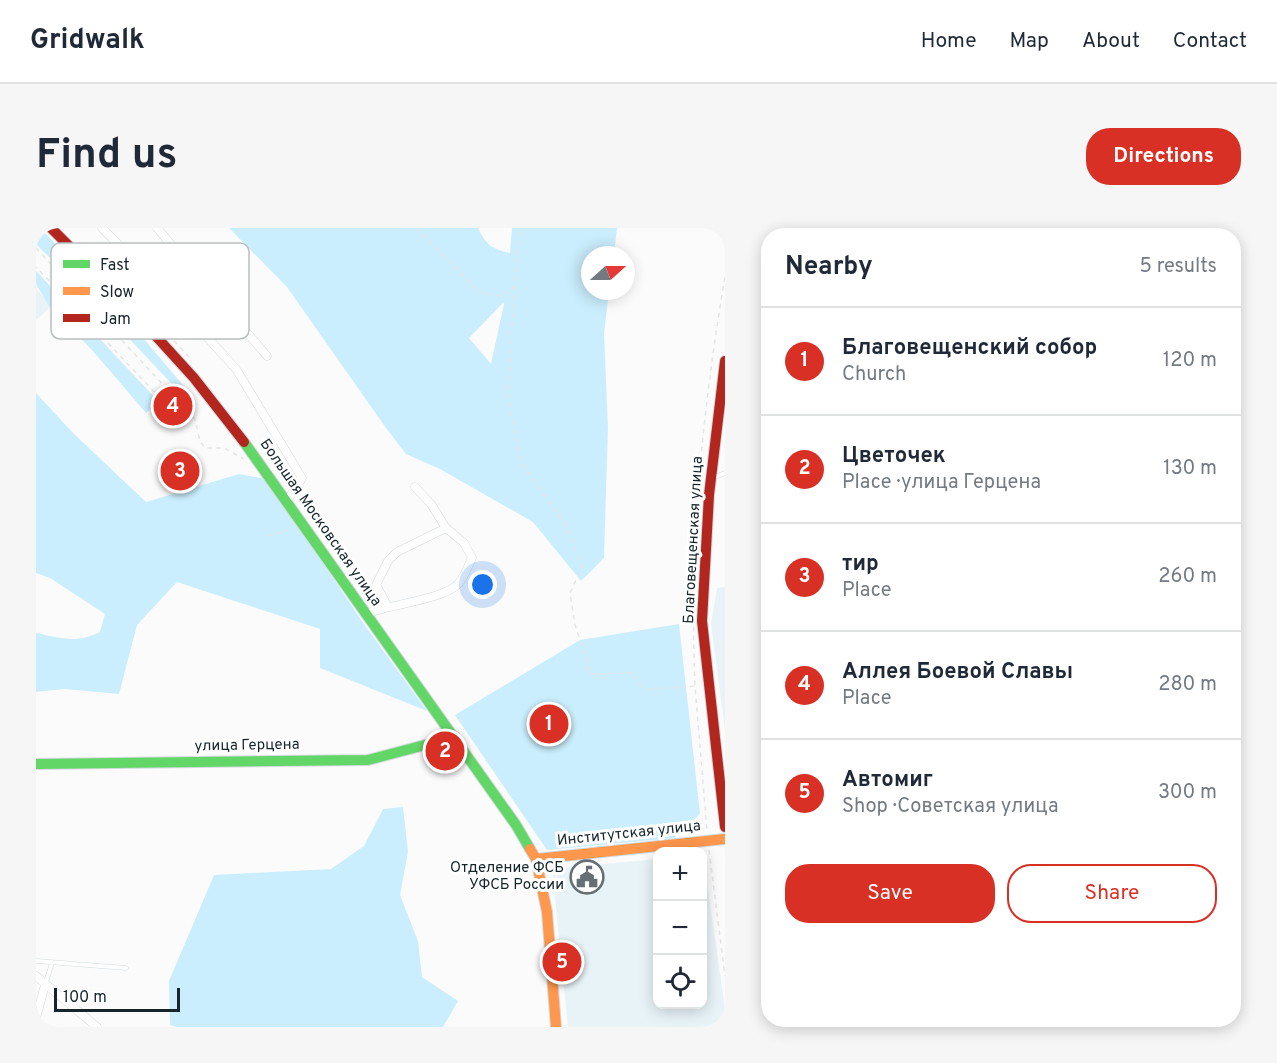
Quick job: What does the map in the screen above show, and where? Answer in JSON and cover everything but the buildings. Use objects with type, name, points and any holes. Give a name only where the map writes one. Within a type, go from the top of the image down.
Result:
[{"type":"main road","name":"Большая Московская улица","points":[[51,228],[66,243]]},
{"type":"main road","name":"Большая Московская улица","points":[[158,339],[194,378],[252,452],[455,737],[516,825],[536,859],[547,912],[556,1027]]},
{"type":"main road","name":"Благовещенская улица","points":[[725,361],[711,478],[702,621],[721,742],[725,827]]},
{"type":"main road","name":"улица Герцена","points":[[36,764],[368,759],[455,737]]},
{"type":"main road","name":"Институтская улица","points":[[536,859],[725,838]]},
{"type":"street","points":[[102,228],[117,243]]},
{"type":"street","points":[[157,228],[170,243]]},
{"type":"street","points":[[249,335],[267,356]]},
{"type":"street","points":[[209,339],[236,369],[302,478],[287,501]]},
{"type":"street","points":[[366,614],[444,592],[458,585],[472,558],[464,543],[446,528],[431,504],[415,487]]},
{"type":"street","points":[[388,607],[375,585],[388,561],[397,552],[446,528]]},
{"type":"street","points":[[36,976],[97,1027]]},
{"type":"street","points":[[36,1018],[45,985]]},
{"type":"lane","points":[[711,478],[725,473]]},
{"type":"lane","points":[[36,962],[126,968]]},
{"type":"lane","points":[[45,985],[52,963]]},
{"type":"path","points":[[416,228],[480,293],[503,296],[515,286]]},
{"type":"path","points":[[520,228],[507,393],[521,463],[566,525],[582,567],[570,593],[575,625],[589,674],[632,674],[644,690],[694,686],[708,840],[725,976]]},
{"type":"path","points":[[36,248],[51,264]]},
{"type":"path","points":[[36,267],[51,283]]},
{"type":"path","points":[[104,339],[160,398],[167,413],[172,416],[182,409],[180,403]]},
{"type":"path","points":[[121,339],[195,418],[200,441],[205,448],[224,448],[244,459],[252,452]]},
{"type":"path","points":[[160,398],[168,390]]},
{"type":"path","points":[[267,536],[303,525]]},
{"type":"shaded area","points":[[36,228],[39,228],[55,243],[51,243],[51,259],[36,244]]},
{"type":"shaded area","points":[[229,228],[478,228],[490,245],[510,253],[512,228],[617,228],[615,246],[581,246],[581,300],[608,300],[604,334],[608,428],[604,558],[581,581],[533,522],[440,469],[406,454],[287,287],[249,248],[249,243],[244,243]],"holes":[[[503,303],[491,364],[469,338]]]},
{"type":"shaded area","points":[[36,271],[51,287],[51,308],[49,306],[36,284]]},
{"type":"shaded area","points":[[36,289],[51,307],[36,320]]},
{"type":"shaded area","points":[[81,339],[100,339],[159,402],[146,413]]},
{"type":"shaded area","points":[[130,339],[144,339],[188,391],[188,401]]},
{"type":"shaded area","points":[[36,393],[73,433],[146,502],[239,474],[266,479],[366,627],[427,711],[320,668],[320,629],[177,582],[137,625],[119,694],[65,689],[36,692],[36,633],[68,639],[91,636],[100,632],[105,614],[50,578],[36,573]]},
{"type":"shaded area","points":[[725,587],[725,729],[711,624],[717,588]]},
{"type":"shaded area","points":[[679,624],[700,814],[674,838],[547,850],[455,715],[580,640]]},
{"type":"shaded area","points":[[403,807],[408,852],[400,895],[418,941],[422,977],[458,1001],[443,1027],[177,1027],[170,1025],[169,981],[214,875],[331,869],[364,846],[383,809]]},
{"type":"shaded area","points":[[653,859],[653,1009],[707,1009],[707,882],[725,1008],[725,1027],[568,1027],[552,869]]},
{"type":"traffic: fast","points":[[244,442],[516,825],[530,849]]},
{"type":"traffic: fast","points":[[36,764],[368,760],[455,737]]},
{"type":"traffic: slow","points":[[536,859],[725,839]]},
{"type":"traffic: slow","points":[[530,849],[536,859],[547,912],[556,1027]]},
{"type":"traffic: jam","points":[[51,228],[66,243]]},
{"type":"traffic: jam","points":[[158,339],[194,378],[244,442]]},
{"type":"traffic: jam","points":[[725,361],[709,495],[702,621],[725,827]]},
{"type":"place","name":"Аллея Боевой Славы","points":[[173,406]]},
{"type":"place","name":"тир","points":[[180,471]]},
{"type":"place","name":"Благовещенский собор","points":[[549,724]]},
{"type":"place","name":"Цветочек","points":[[445,751]]},
{"type":"place","name":"Отделение ФСБ УФСБ России","points":[[587,877]]},
{"type":"place","name":"Автомиг","points":[[562,962]]}]
